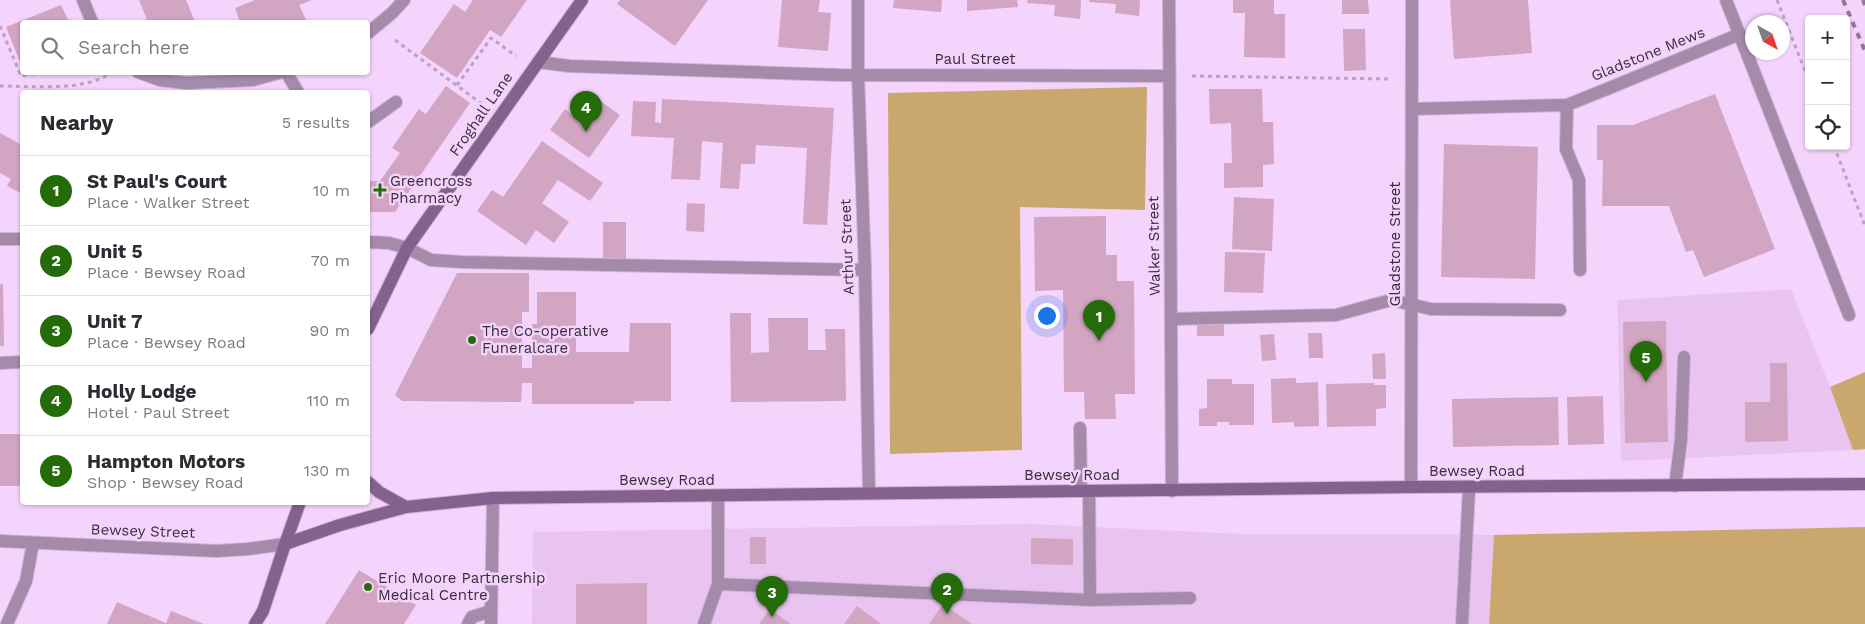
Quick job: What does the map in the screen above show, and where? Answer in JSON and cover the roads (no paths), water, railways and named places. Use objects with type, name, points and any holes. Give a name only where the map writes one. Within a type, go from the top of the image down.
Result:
[{"type":"street","points":[[83,0],[91,20]]},
{"type":"street","points":[[372,30],[404,0]]},
{"type":"street","name":"Froghall Lane","points":[[370,325],[406,248],[582,0]]},
{"type":"street","name":"Arthur Street","points":[[858,0],[858,75],[868,493]]},
{"type":"street","name":"Walker Street","points":[[1169,0],[1172,491]]},
{"type":"street","name":"Gladstone Street","points":[[1411,487],[1412,0]]},
{"type":"street","points":[[1726,0],[1849,315]]},
{"type":"street","name":"Gladstone Mews","points":[[1412,109],[1567,105],[1740,34]]},
{"type":"street","name":"Paul Street","points":[[536,65],[858,75],[1169,76]]},
{"type":"street","points":[[146,75],[160,80],[186,83],[253,80],[272,75]]},
{"type":"street","points":[[286,75],[297,90]]},
{"type":"street","points":[[370,121],[396,102]]},
{"type":"street","points":[[1567,105],[1566,149],[1579,180],[1580,270]]},
{"type":"street","points":[[0,239],[20,239]]},
{"type":"street","points":[[370,242],[389,243],[406,248],[431,260],[462,262],[864,270]]},
{"type":"street","points":[[1171,319],[1336,315],[1391,300],[1431,310],[1560,310]]},
{"type":"street","points":[[1675,486],[1681,440],[1684,357]]},
{"type":"street","points":[[0,363],[20,362]]},
{"type":"street","points":[[1080,428],[1090,600]]},
{"type":"street","points":[[370,484],[379,492],[406,507]]},
{"type":"street","name":"Bewsey Road","points":[[284,544],[340,525],[406,507],[493,498],[1411,487],[1865,484]]},
{"type":"street","points":[[1462,624],[1468,488]]},
{"type":"street","points":[[704,624],[718,584],[718,496]]},
{"type":"street","points":[[468,624],[472,617],[491,618],[493,498]]},
{"type":"street","points":[[255,624],[263,611],[284,544],[299,505]]},
{"type":"street","name":"Bewsey Street","points":[[0,541],[216,550],[248,549],[284,544]]},
{"type":"street","points":[[7,624],[26,581],[33,543]]},
{"type":"street","points":[[718,584],[1090,600],[1190,598]]},
{"type":"railway","points":[[1843,0],[1865,51]]},
{"type":"railway","points":[[1863,0],[1865,5]]},
{"type":"place","name":"Holly Lodge","points":[[586,132]]},
{"type":"place","name":"Greencross Pharmacy","points":[[380,190]]},
{"type":"place","name":"The Co-operative Funeralcare","points":[[472,340]]},
{"type":"place","name":"St Paul's Court","points":[[1099,341]]},
{"type":"place","name":"Hampton Motors","points":[[1646,382]]},
{"type":"place","name":"Eric Moore Partnership Medical Centre","points":[[368,587]]},
{"type":"place","name":"Unit 5","points":[[947,614]]},
{"type":"place","name":"Unit 7","points":[[772,617]]}]
